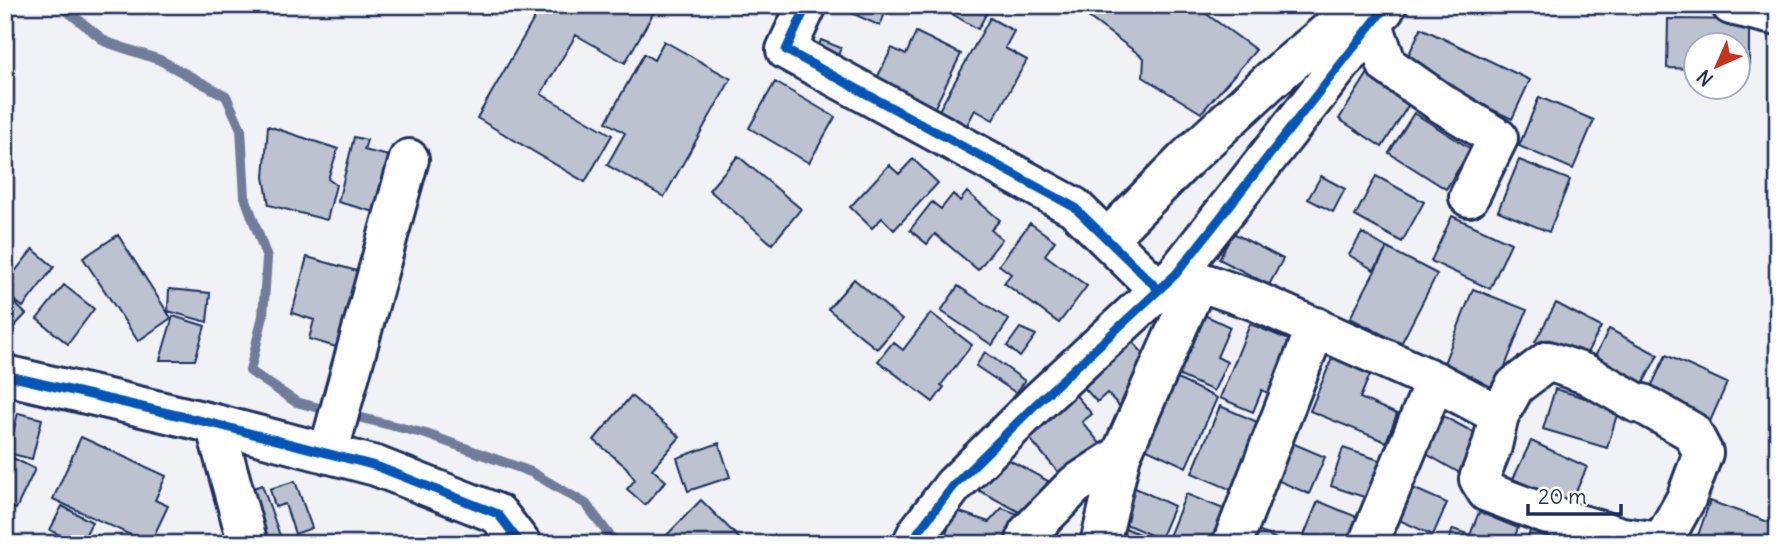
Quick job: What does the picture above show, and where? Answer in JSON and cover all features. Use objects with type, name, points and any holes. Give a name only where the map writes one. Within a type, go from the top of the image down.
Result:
[{"type":"street","points":[[807,5],[786,50],[1074,207],[1107,239],[1178,282],[1253,299],[1435,381],[1499,415]]},
{"type":"street","points":[[1731,5],[1778,16]]},
{"type":"street","points":[[1107,239],[1186,159],[1272,79],[1350,13],[1381,13]]},
{"type":"street","points":[[1381,13],[1387,65],[1441,103],[1499,138],[1469,197]]},
{"type":"street","points":[[912,544],[953,486],[1037,403],[1178,282],[1381,13]]},
{"type":"street","points":[[328,454],[409,159]]},
{"type":"street","points":[[1100,544],[1121,455],[1178,282]]},
{"type":"street","points":[[1232,544],[1316,327]]},
{"type":"street","points":[[1548,361],[1586,374],[1682,426],[1692,432],[1703,453],[1686,499],[1662,542],[1622,537],[1548,515],[1486,492],[1479,479],[1492,446],[1499,415],[1515,386],[1548,361]]},
{"type":"street","points":[[5,374],[376,466],[498,514],[521,544]]},
{"type":"street","points":[[1368,544],[1435,381]]},
{"type":"street","points":[[215,424],[248,544]]},
{"type":"street","points":[[1025,544],[1028,533],[1075,485],[1121,455]]},
{"type":"building","points":[[542,5],[658,5],[625,63],[576,35],[541,94],[612,135],[585,182],[477,118]]},
{"type":"building","points":[[834,5],[888,5],[880,26]]},
{"type":"building","points":[[957,5],[991,5],[978,29],[952,14]]},
{"type":"building","points":[[1072,5],[1194,5],[1256,50],[1201,113],[1143,77],[1144,58]]},
{"type":"building","points":[[990,18],[1014,31],[1005,48],[1027,60],[993,120],[975,110],[966,127],[938,112]]},
{"type":"building","points":[[1668,19],[1749,20],[1749,32],[1682,32],[1682,69],[1667,68]]},
{"type":"building","points":[[1421,28],[1530,80],[1512,119],[1403,67]]},
{"type":"building","points":[[916,32],[961,54],[934,109],[876,80],[892,48],[906,55]]},
{"type":"building","points":[[821,40],[841,48],[835,62],[815,55]]},
{"type":"building","points":[[664,41],[731,79],[664,197],[607,165],[625,133],[606,122],[644,54],[654,60]]},
{"type":"building","points":[[1368,73],[1411,101],[1382,147],[1339,119]]},
{"type":"building","points":[[775,82],[835,117],[809,163],[749,128]]},
{"type":"building","points":[[1539,97],[1594,120],[1573,169],[1519,146]]},
{"type":"building","points":[[1414,113],[1471,149],[1446,189],[1389,153]]},
{"type":"building","points":[[268,126],[338,149],[328,179],[336,185],[327,220],[269,205],[264,177]]},
{"type":"building","points":[[354,137],[367,140],[364,150],[389,156],[375,212],[338,202]]},
{"type":"building","points":[[738,156],[801,209],[772,244],[709,190]]},
{"type":"building","points":[[913,159],[938,183],[894,230],[882,218],[872,228],[850,207],[889,165],[899,174]]},
{"type":"building","points":[[1519,160],[1570,180],[1549,232],[1498,211]]},
{"type":"building","points":[[1321,176],[1345,189],[1333,212],[1308,199]]},
{"type":"building","points":[[1376,176],[1424,202],[1402,242],[1355,216]]},
{"type":"building","points":[[967,192],[1000,220],[991,230],[1002,239],[978,270],[935,234],[927,244],[910,230],[932,202],[941,209],[953,194],[960,201]]},
{"type":"building","points":[[1452,216],[1511,243],[1490,289],[1431,261]]},
{"type":"building","points":[[1030,223],[1055,241],[1045,255],[1087,286],[1059,323],[1004,283],[1011,274],[999,265]]},
{"type":"building","points":[[1233,233],[1283,259],[1269,285],[1219,259]]},
{"type":"building","points":[[1362,233],[1387,248],[1374,270],[1349,255]]},
{"type":"building","points":[[118,235],[171,318],[138,341],[83,258]]},
{"type":"building","points":[[1387,248],[1437,274],[1401,344],[1350,318]]},
{"type":"building","points":[[33,249],[54,267],[23,307],[5,293],[5,284]]},
{"type":"building","points":[[307,257],[364,273],[343,349],[309,339],[314,320],[292,313]]},
{"type":"building","points":[[854,279],[902,320],[877,349],[828,309]]},
{"type":"building","points":[[64,285],[94,309],[68,344],[37,319]]},
{"type":"building","points":[[958,286],[1009,320],[992,345],[941,311]]},
{"type":"building","points":[[169,289],[210,293],[207,322],[168,311]]},
{"type":"building","points":[[1473,289],[1527,310],[1495,392],[1441,371]]},
{"type":"building","points":[[6,295],[26,314],[9,332],[5,328]]},
{"type":"building","points":[[1556,303],[1601,327],[1580,366],[1535,342]]},
{"type":"building","points":[[931,313],[972,345],[941,385],[944,387],[933,402],[878,361],[893,342],[903,350]]},
{"type":"building","points":[[1200,313],[1230,327],[1217,357],[1227,362],[1214,391],[1173,373]]},
{"type":"building","points":[[173,316],[205,326],[195,360],[160,360]]},
{"type":"building","points":[[1250,324],[1299,344],[1270,394],[1262,390],[1253,412],[1220,398]]},
{"type":"building","points":[[1020,328],[1036,335],[1020,357],[1007,346]]},
{"type":"building","points":[[1609,329],[1658,355],[1638,393],[1589,368]]},
{"type":"building","points":[[1128,337],[1155,366],[1127,414],[1107,393],[1097,402],[1080,383]]},
{"type":"building","points":[[985,352],[1025,381],[1016,393],[976,366]]},
{"type":"building","points":[[1666,355],[1727,383],[1705,433],[1643,404]]},
{"type":"building","points":[[1333,356],[1371,372],[1360,398],[1397,414],[1386,442],[1310,411]]},
{"type":"building","points":[[1167,374],[1217,398],[1186,467],[1134,443]]},
{"type":"building","points":[[1555,389],[1619,408],[1607,448],[1543,429]]},
{"type":"building","points":[[1073,392],[1092,414],[1082,422],[1103,447],[1064,479],[1025,433]]},
{"type":"building","points":[[631,396],[680,437],[652,469],[666,481],[645,505],[627,489],[635,480],[626,467],[594,440]]},
{"type":"building","points":[[1220,406],[1262,424],[1234,491],[1192,473]]},
{"type":"building","points":[[18,413],[42,419],[32,459],[8,453]]},
{"type":"building","points":[[1443,416],[1486,439],[1465,476],[1423,452]]},
{"type":"building","points":[[81,437],[166,476],[155,500],[168,506],[150,544],[53,499]]},
{"type":"building","points":[[1531,441],[1587,467],[1570,505],[1513,479]]},
{"type":"building","points":[[719,443],[730,477],[688,491],[677,458]]},
{"type":"building","points":[[1292,443],[1325,457],[1309,494],[1277,480]]},
{"type":"building","points":[[1343,448],[1388,463],[1376,501],[1331,486]]},
{"type":"building","points":[[5,454],[35,469],[16,509],[5,505]]},
{"type":"building","points":[[998,454],[1048,481],[1029,517],[978,490]]},
{"type":"building","points":[[295,481],[312,528],[295,534],[285,504],[275,507],[270,489]]},
{"type":"building","points":[[262,485],[283,544],[255,544],[237,494]]},
{"type":"building","points":[[1129,485],[1174,506],[1160,539],[1114,519]]},
{"type":"building","points":[[1406,485],[1447,503],[1433,535],[1392,517]]},
{"type":"building","points":[[1186,494],[1231,512],[1218,544],[1166,544]]},
{"type":"building","points":[[701,500],[745,544],[664,544],[661,541]]},
{"type":"building","points":[[1318,501],[1364,520],[1354,544],[1311,544],[1302,540]]},
{"type":"building","points":[[1710,501],[1777,525],[1771,544],[1695,544]]},
{"type":"building","points":[[62,506],[92,522],[81,544],[50,530]]},
{"type":"building","points":[[1002,508],[1026,517],[1017,544],[943,544],[954,510],[989,522]]},
{"type":"building","points":[[1479,512],[1518,528],[1512,544],[1447,544],[1453,529],[1470,535]]},
{"type":"building","points":[[1116,524],[1162,544],[1108,544]]},
{"type":"building","points":[[1532,525],[1585,544],[1526,544]]},
{"type":"building","points":[[1249,527],[1288,544],[1242,544]]},
{"type":"building","points":[[1386,532],[1421,544],[1382,544]]},
{"type":"waterway","points":[[60,5],[106,42],[160,60],[226,96],[241,129],[245,197],[267,258],[263,316],[250,371],[296,402],[331,411]]},
{"type":"waterway","points":[[346,414],[426,434],[531,472],[586,504],[616,544]]},
{"type":"cycle path","points":[[807,5],[786,50],[1074,207],[1159,290]]},
{"type":"cycle path","points":[[912,544],[953,486],[1037,403],[1176,274],[1387,5]]},
{"type":"cycle path","points":[[5,375],[215,424],[376,466],[498,514],[521,544]]}]
